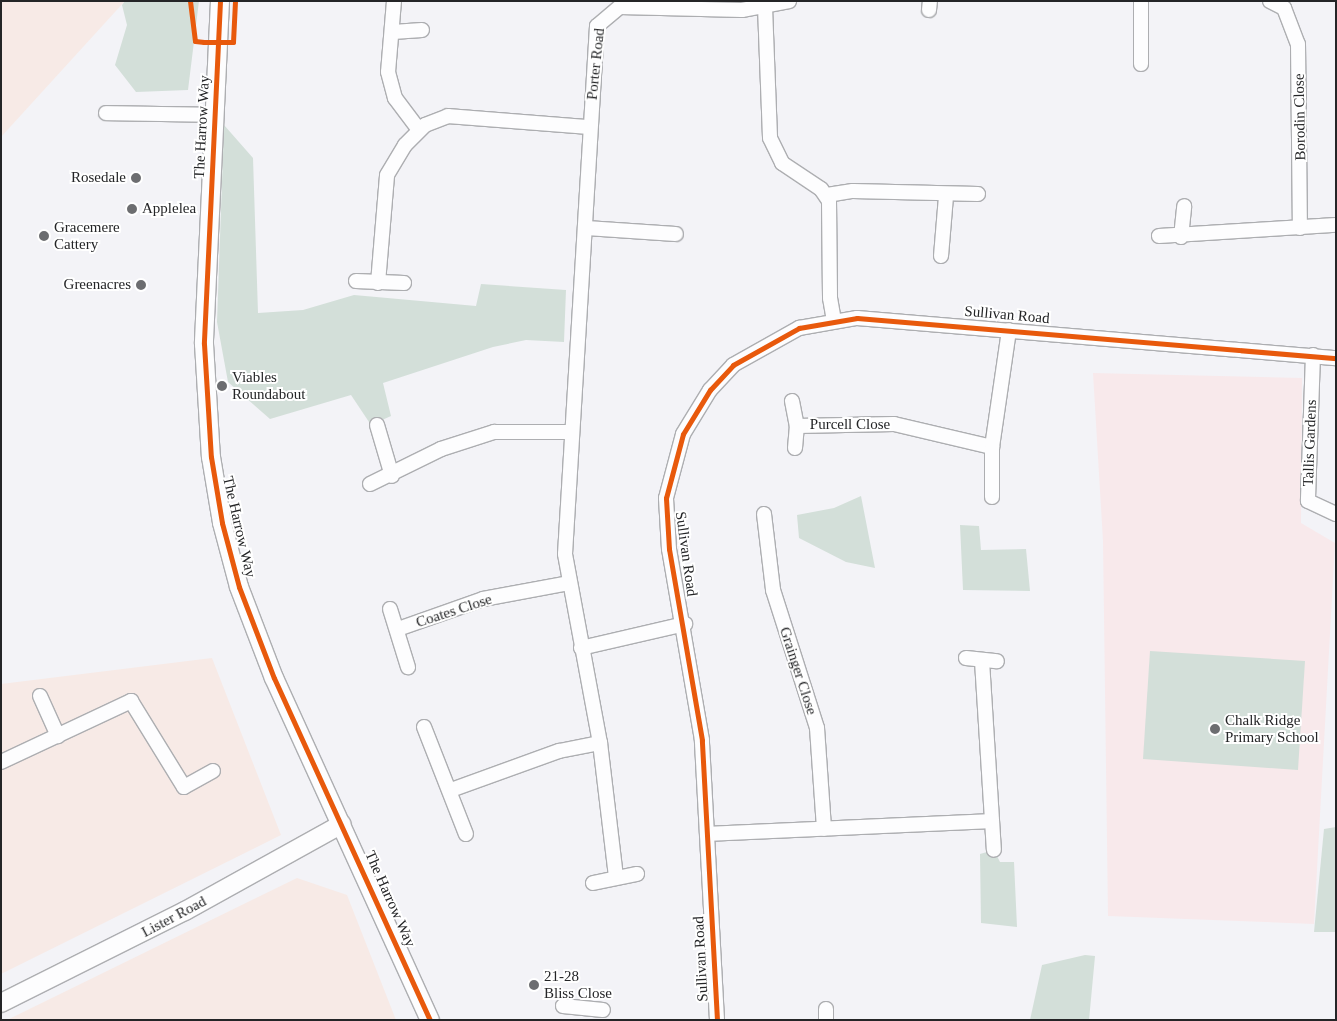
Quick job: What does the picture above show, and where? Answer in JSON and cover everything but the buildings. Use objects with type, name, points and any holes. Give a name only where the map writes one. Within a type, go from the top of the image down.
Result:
[{"type":"street","name":"The Harrow Way","points":[[220,1],[204,344],[214,483],[231,561],[255,631],[430,1020]]},
{"type":"street","points":[[394,1],[393,32],[388,72],[395,98],[418,130]]},
{"type":"street","name":"Porter Road","points":[[572,432],[580,337],[597,26],[606,15],[620,8],[765,7],[789,1]]},
{"type":"street","points":[[1141,1],[1141,64]]},
{"type":"street","name":"Borodin Close","points":[[1270,1],[1289,5],[1298,44],[1300,228]]},
{"type":"street","points":[[765,7],[770,138],[788,168],[827,195],[831,209],[830,298],[834,320]]},
{"type":"street","points":[[393,32],[422,30]]},
{"type":"street","points":[[106,113],[216,116]]},
{"type":"street","points":[[378,283],[387,175],[418,130],[448,116],[590,127]]},
{"type":"street","points":[[827,195],[854,191],[946,197],[978,194]]},
{"type":"street","points":[[941,256],[946,197]]},
{"type":"street","points":[[1181,237],[1184,206]]},
{"type":"street","points":[[1159,236],[1181,237],[1336,225]]},
{"type":"street","points":[[586,228],[676,234]]},
{"type":"street","points":[[356,280],[378,283],[404,282]]},
{"type":"street","name":"Sullivan Road","points":[[717,1020],[702,740],[685,624],[669,549],[666,498],[683,434],[710,390],[750,352],[799,328],[834,320],[884,318],[1009,330],[1095,335],[1148,345],[1336,358]]},
{"type":"street","points":[[992,497],[992,447],[1009,330]]},
{"type":"street","name":"Tallis Gardens","points":[[1313,355],[1308,501],[1336,514]]},
{"type":"street","name":"Purcell Close","points":[[792,401],[797,426],[795,448]]},
{"type":"street","name":"Purcell Close","points":[[797,426],[894,424],[992,447]]},
{"type":"street","points":[[377,425],[392,476]]},
{"type":"street","points":[[370,484],[392,476],[441,450],[494,432],[572,432],[565,554],[568,583],[600,743],[616,877]]},
{"type":"street","name":"Grainger Close","points":[[764,514],[773,590],[817,728],[824,829]]},
{"type":"street","name":"Coates Close","points":[[398,629],[482,599],[568,583]]},
{"type":"street","name":"Coates Close","points":[[390,608],[398,629],[408,667]]},
{"type":"street","points":[[581,648],[685,624]]},
{"type":"street","points":[[966,658],[997,661]]},
{"type":"street","points":[[982,661],[994,850]]},
{"type":"street","points":[[40,696],[58,736]]},
{"type":"street","points":[[1,762],[132,701],[184,787],[213,771]]},
{"type":"street","points":[[424,726],[451,790],[466,834]]},
{"type":"street","points":[[451,790],[559,751],[600,743]]},
{"type":"street","points":[[707,834],[992,821]]},
{"type":"street","name":"Lister Road","points":[[1,1003],[185,911],[342,824]]},
{"type":"street","points":[[593,883],[637,874]]},
{"type":"street","points":[[563,1006],[584,1014],[603,1010]]},
{"type":"shaded area","points":[[1,1],[125,1],[1,137]]},
{"type":"shaded area","points":[[125,1],[199,1],[188,90],[136,92],[115,65],[127,25],[122,5]]},
{"type":"shaded area","points":[[224,125],[253,158],[258,313],[303,310],[354,295],[476,306],[481,284],[566,290],[564,342],[526,340],[493,347],[383,383],[391,416],[371,425],[351,395],[270,419],[228,382],[217,322]]},
{"type":"shaded area","name":"Chalk Ridge Primary School","points":[[1093,373],[1302,378],[1301,523],[1335,543],[1314,924],[1108,916],[1103,541]]},
{"type":"shaded area","points":[[861,496],[875,568],[846,562],[799,538],[797,515],[834,508]]},
{"type":"shaded area","points":[[960,525],[979,526],[981,550],[1026,549],[1030,591],[963,590]]},
{"type":"shaded area","points":[[1150,651],[1305,661],[1298,770],[1143,759]]},
{"type":"shaded area","points":[[212,658],[281,835],[1,974],[1,684]]},
{"type":"shaded area","points":[[1336,827],[1336,932],[1314,932],[1324,829]]},
{"type":"shaded area","points":[[994,850],[1000,862],[1014,862],[1017,927],[981,923],[980,854]]},
{"type":"shaded area","points":[[297,878],[347,895],[396,1020],[7,1020]]},
{"type":"shaded area","points":[[1085,955],[1095,956],[1089,1020],[1030,1020],[1042,965]]},
{"type":"cycle path","points":[[190,1],[195,41],[204,42],[233,42],[235,1]]},
{"type":"cycle path","points":[[220,1],[204,344],[211,457],[222,523],[239,587],[274,678],[430,1020]]},
{"type":"cycle path","points":[[717,1020],[702,740],[669,549],[666,498],[683,434],[710,390],[733,365],[799,328],[857,318],[1336,358]]},
{"type":"place","name":"Rosedale","points":[[136,178]]},
{"type":"place","name":"Applelea","points":[[132,209]]},
{"type":"place","name":"Gracemere Cattery","points":[[44,236]]},
{"type":"place","name":"Greenacres","points":[[141,285]]},
{"type":"place","name":"Viables Roundabout","points":[[222,386]]},
{"type":"place","name":"Chalk Ridge Primary School","points":[[1215,729]]},
{"type":"place","name":"21-28 Bliss Close","points":[[534,985]]}]
